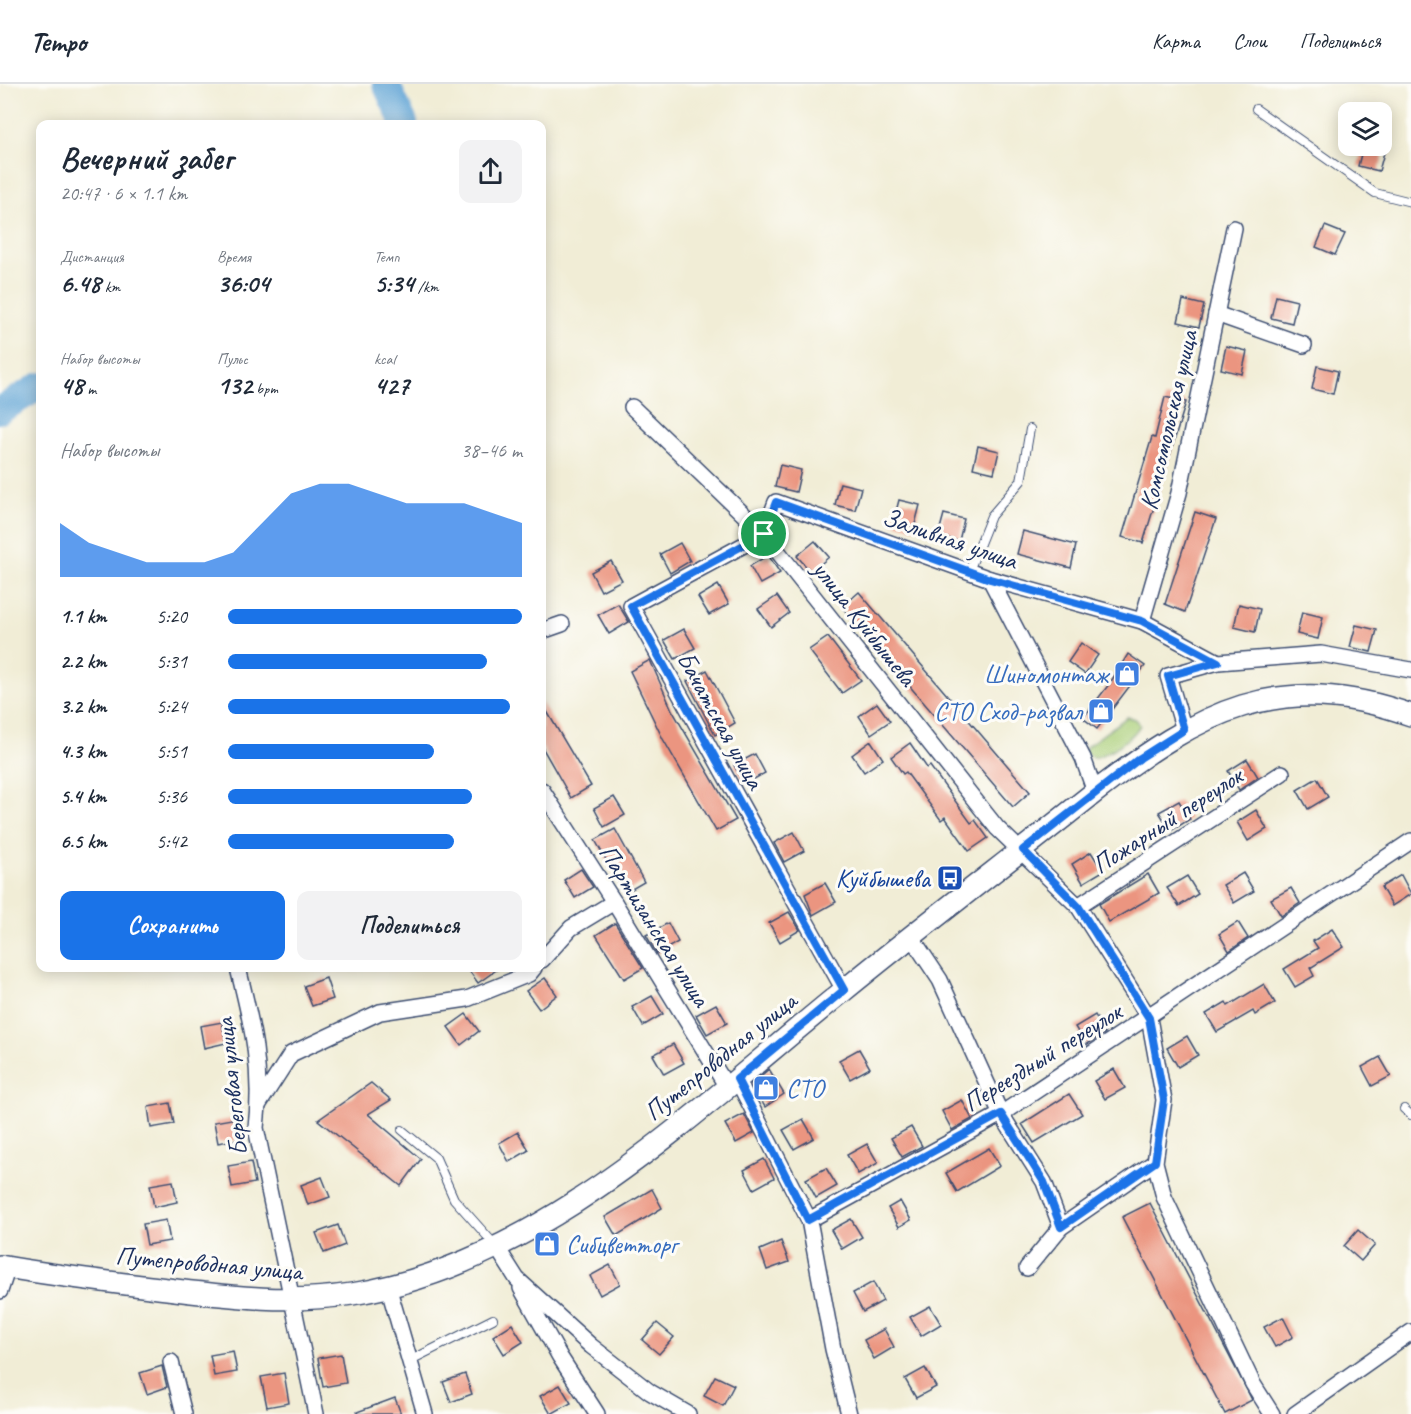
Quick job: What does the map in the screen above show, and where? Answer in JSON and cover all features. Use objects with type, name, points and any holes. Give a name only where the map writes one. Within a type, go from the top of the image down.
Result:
[{"type":"main road","name":"Путепроводная улица","points":[[4,1266],[227,1297],[291,1301],[355,1293],[388,1286],[499,1250],[585,1195],[732,1083],[844,990],[1095,792],[1140,758],[1184,730],[1239,706],[1292,696],[1346,696],[1380,704],[1411,715]]},
{"type":"street","name":"Комсомольская улица","points":[[1142,621],[1179,493],[1234,228]]},
{"type":"street","points":[[1216,314],[1304,345]]},
{"type":"street","name":"улица Куйбышева","points":[[632,407],[764,534],[997,828],[1023,850],[1078,906],[1149,1018]]},
{"type":"street","name":"Заливная улица","points":[[764,534],[776,502],[990,579],[1142,621],[1218,662]]},
{"type":"street","name":"Бачатская улица","points":[[764,534],[631,606],[844,990]]},
{"type":"street","points":[[990,579],[1083,758],[1095,792]]},
{"type":"street","points":[[546,630],[562,624]]},
{"type":"street","points":[[1184,730],[1168,676],[1218,662],[1321,654],[1411,670]]},
{"type":"street","name":"Пожарный переулок","points":[[1078,906],[1282,774]]},
{"type":"street","name":"Партизанская улица","points":[[546,796],[732,1083],[808,1220],[833,1349],[849,1414]]},
{"type":"street","name":"Переездный переулок","points":[[808,1220],[1001,1114],[1149,1018],[1411,841]]},
{"type":"street","points":[[546,956],[572,928],[614,902]]},
{"type":"street","points":[[912,938],[940,980],[1001,1114],[1044,1182],[1061,1227]]},
{"type":"street","name":"Береговая улица","points":[[239,972],[256,1044],[259,1104],[256,1128],[316,1414]]},
{"type":"street","points":[[259,1104],[291,1054],[380,1012],[467,999],[531,972]]},
{"type":"street","points":[[1149,1018],[1164,1100],[1155,1162],[1164,1197],[1253,1384],[1272,1414]]},
{"type":"street","points":[[1028,1268],[1061,1227],[1155,1162]]},
{"type":"street","points":[[499,1250],[560,1357],[597,1414]]},
{"type":"street","points":[[499,1250],[517,1279],[591,1346],[650,1392],[688,1414]]},
{"type":"street","points":[[0,1291],[4,1266]]},
{"type":"street","points":[[388,1286],[425,1414]]},
{"type":"street","points":[[1295,1414],[1411,1332]]},
{"type":"street","points":[[171,1362],[184,1414]]},
{"type":"lane","points":[[1256,109],[1375,193],[1411,202]]},
{"type":"lane","points":[[969,571],[991,516],[1021,481],[1030,429]]},
{"type":"lane","points":[[1404,1109],[1411,1116]]},
{"type":"lane","points":[[402,1130],[436,1158],[454,1199],[499,1250]]},
{"type":"lane","points":[[409,1361],[493,1319]]},
{"type":"green space","points":[[1127,717],[1135,719],[1140,725],[1126,740],[1107,753],[1094,758],[1085,753],[1086,747]]},
{"type":"building","points":[[1360,156],[1383,156],[1379,171],[1358,166]]},
{"type":"building","points":[[1325,226],[1345,234],[1335,255],[1316,247]]},
{"type":"building","points":[[1276,296],[1297,301],[1292,323],[1271,318]]},
{"type":"building","points":[[1183,300],[1204,305],[1199,327],[1178,322]]},
{"type":"building","points":[[1226,346],[1247,351],[1242,374],[1221,369]]},
{"type":"building","points":[[1317,366],[1338,371],[1333,394],[1312,389]]},
{"type":"building","points":[[1165,397],[1186,402],[1143,543],[1122,537],[1152,437],[1155,438]]},
{"type":"building","points":[[978,446],[999,451],[994,473],[973,468]]},
{"type":"building","points":[[780,465],[801,470],[796,492],[775,487]]},
{"type":"building","points":[[840,483],[861,488],[855,510],[835,505]]},
{"type":"building","points":[[899,500],[920,505],[914,528],[893,523]]},
{"type":"building","points":[[1195,512],[1216,519],[1185,612],[1165,604]]},
{"type":"building","points":[[944,514],[964,519],[959,541],[938,536]]},
{"type":"building","points":[[1023,531],[1076,545],[1071,568],[1017,554]]},
{"type":"building","points":[[815,541],[829,557],[811,572],[797,556]]},
{"type":"building","points":[[680,543],[690,561],[670,573],[660,554]]},
{"type":"building","points":[[768,555],[780,573],[760,584],[750,566]]},
{"type":"building","points":[[611,561],[622,580],[601,591],[591,572]]},
{"type":"building","points":[[718,585],[729,604],[709,615],[698,597]]},
{"type":"building","points":[[859,592],[1030,792],[1013,807],[842,607]]},
{"type":"building","points":[[777,596],[789,613],[771,627],[758,609]]},
{"type":"building","points":[[618,604],[629,622],[609,634],[598,615]]},
{"type":"building","points":[[1239,604],[1260,609],[1255,632],[1234,627]]},
{"type":"building","points":[[1302,612],[1323,617],[1318,639],[1297,634]]},
{"type":"building","points":[[1356,625],[1377,630],[1371,652],[1350,647]]},
{"type":"building","points":[[684,629],[695,648],[675,659],[664,640]]},
{"type":"building","points":[[828,637],[861,680],[842,693],[809,650]]},
{"type":"building","points":[[1081,643],[1098,655],[1085,674],[1068,662]]},
{"type":"building","points":[[1128,654],[1145,666],[1097,729],[1083,718],[1110,683]]},
{"type":"building","points":[[650,660],[672,710],[736,820],[716,831],[663,739],[630,671]]},
{"type":"building","points":[[707,670],[735,723],[715,735],[687,681]]},
{"type":"building","points":[[877,703],[890,721],[871,734],[859,716]]},
{"type":"building","points":[[546,710],[591,786],[571,798],[546,754]]},
{"type":"building","points":[[871,741],[883,759],[864,772],[852,755]]},
{"type":"building","points":[[910,743],[927,768],[930,766],[971,823],[975,820],[988,838],[969,851],[945,817],[941,820],[906,772],[903,774],[891,757]]},
{"type":"building","points":[[755,754],[765,773],[745,784],[734,765]]},
{"type":"building","points":[[1247,759],[1258,777],[1239,790],[1228,771]]},
{"type":"building","points":[[1317,778],[1328,797],[1308,809],[1297,790]]},
{"type":"building","points":[[614,797],[625,815],[604,827],[594,808]]},
{"type":"building","points":[[1179,801],[1190,819],[1171,831],[1159,812]]},
{"type":"building","points":[[1256,810],[1267,829],[1248,841],[1237,822]]},
{"type":"building","points":[[615,829],[644,882],[625,893],[595,840]]},
{"type":"building","points":[[794,832],[804,851],[784,862],[774,843]]},
{"type":"building","points":[[1091,852],[1103,871],[1083,883],[1072,864]]},
{"type":"building","points":[[581,869],[593,887],[575,898],[564,880]]},
{"type":"building","points":[[1243,873],[1254,891],[1234,903],[1223,885]]},
{"type":"building","points":[[1148,874],[1159,893],[1109,922],[1099,904]]},
{"type":"building","points":[[1401,875],[1411,894],[1392,906],[1381,887]]},
{"type":"building","points":[[1187,876],[1198,894],[1179,906],[1167,888]]},
{"type":"building","points":[[825,883],[836,902],[813,915],[805,894]]},
{"type":"building","points":[[1291,888],[1300,903],[1281,916],[1271,899]]},
{"type":"building","points":[[789,912],[800,930],[780,942],[769,923]]},
{"type":"building","points":[[1238,922],[1248,938],[1229,951],[1219,934]]},
{"type":"building","points":[[615,923],[643,968],[624,979],[596,935]]},
{"type":"building","points":[[668,923],[678,942],[657,954],[646,935]]},
{"type":"building","points":[[1332,929],[1344,947],[1310,968],[1314,976],[1295,987],[1284,969],[1318,948],[1313,941]]},
{"type":"building","points":[[470,972],[493,972],[478,983]]},
{"type":"building","points":[[326,978],[333,999],[312,1006],[304,986]]},
{"type":"building","points":[[545,978],[557,995],[539,1009],[526,991]]},
{"type":"building","points":[[1264,984],[1275,1003],[1255,1015],[1253,1011],[1217,1032],[1206,1014],[1226,1002],[1228,1006]]},
{"type":"building","points":[[652,996],[663,1014],[643,1026],[632,1007]]},
{"type":"building","points":[[716,1004],[727,1023],[707,1034],[696,1015]]},
{"type":"building","points":[[466,1014],[479,1031],[461,1045],[448,1027]]},
{"type":"building","points":[[1095,1015],[1105,1033],[1086,1045],[1075,1027]]},
{"type":"building","points":[[222,1022],[226,1043],[204,1048],[200,1026]]},
{"type":"building","points":[[1187,1036],[1198,1055],[1178,1067],[1167,1048]]},
{"type":"building","points":[[673,1044],[684,1063],[664,1074],[653,1055]]},
{"type":"building","points":[[859,1049],[870,1068],[850,1079],[839,1060]]},
{"type":"building","points":[[1380,1057],[1391,1076],[1372,1086],[1362,1067]]},
{"type":"building","name":"СТО","points":[[769,1069],[784,1094],[765,1107],[751,1084]]},
{"type":"building","points":[[1114,1069],[1125,1088],[1105,1099],[1094,1081]]},
{"type":"building","points":[[371,1083],[391,1100],[368,1114],[421,1159],[401,1186],[318,1120]]},
{"type":"building","points":[[1069,1094],[1082,1114],[1034,1143],[1022,1124]]},
{"type":"building","points":[[962,1100],[972,1119],[952,1130],[942,1111]]},
{"type":"building","points":[[170,1103],[174,1124],[151,1128],[148,1107]]},
{"type":"building","points":[[744,1114],[754,1133],[736,1143],[725,1124]]},
{"type":"building","points":[[237,1118],[241,1139],[218,1143],[214,1122]]},
{"type":"building","points":[[803,1119],[814,1138],[794,1149],[783,1130]]},
{"type":"building","points":[[911,1127],[922,1146],[902,1157],[891,1138]]},
{"type":"building","points":[[518,1132],[529,1150],[509,1162],[499,1143]]},
{"type":"building","points":[[867,1144],[878,1163],[858,1174],[847,1155]]},
{"type":"building","points":[[989,1148],[1000,1166],[957,1192],[946,1173]]},
{"type":"building","points":[[764,1159],[774,1178],[754,1189],[744,1170]]},
{"type":"building","points":[[251,1162],[255,1183],[232,1187],[228,1166]]},
{"type":"building","points":[[826,1168],[837,1186],[816,1198],[806,1179]]},
{"type":"building","points":[[322,1177],[330,1197],[308,1205],[301,1185]]},
{"type":"building","points":[[173,1181],[177,1202],[154,1207],[150,1185]]},
{"type":"building","points":[[652,1189],[662,1208],[616,1236],[605,1217]]},
{"type":"building","points":[[900,1201],[911,1220],[899,1227],[888,1208]]},
{"type":"building","points":[[1150,1203],[1252,1400],[1225,1414],[1122,1217]]},
{"type":"building","points":[[851,1219],[862,1237],[842,1249],[831,1230]]},
{"type":"building","points":[[166,1220],[170,1241],[147,1245],[143,1224]]},
{"type":"building","points":[[338,1225],[345,1245],[324,1253],[316,1233]]},
{"type":"building","points":[[1358,1230],[1375,1245],[1361,1261],[1344,1246]]},
{"type":"building","points":[[781,1241],[789,1262],[767,1270],[760,1250]]},
{"type":"building","points":[[610,1265],[620,1284],[600,1295],[590,1276]]},
{"type":"building","points":[[873,1282],[883,1301],[863,1312],[853,1293]]},
{"type":"building","points":[[930,1306],[941,1324],[921,1336],[910,1317]]},
{"type":"building","points":[[1283,1317],[1293,1337],[1275,1347],[1264,1327]]},
{"type":"building","points":[[657,1323],[674,1337],[659,1354],[642,1340]]},
{"type":"building","points":[[512,1324],[523,1342],[504,1354],[493,1336]]},
{"type":"building","points":[[884,1329],[894,1347],[874,1359],[864,1340]]},
{"type":"building","points":[[233,1351],[237,1372],[214,1376],[210,1355]]},
{"type":"building","points":[[341,1354],[346,1383],[323,1387],[318,1358]]},
{"type":"building","points":[[162,1366],[167,1387],[147,1394],[140,1373]]},
{"type":"building","points":[[925,1368],[936,1387],[916,1398],[905,1379]]},
{"type":"building","points":[[284,1373],[289,1403],[267,1407],[261,1377]]},
{"type":"building","points":[[465,1374],[472,1394],[451,1402],[443,1382]]},
{"type":"building","points":[[715,1376],[734,1385],[723,1406],[704,1396]]},
{"type":"building","points":[[560,1385],[571,1403],[551,1414],[540,1396]]},
{"type":"building","points":[[395,1398],[401,1414],[357,1414],[357,1412]]},
{"type":"waterway","points":[[386,84],[403,120]]},
{"type":"waterway","points":[[0,410],[36,388]]},
{"type":"place","name":"Шиномонтаж","points":[[1127,674]]},
{"type":"place","name":"СТО Сход-развал","points":[[1101,711]]},
{"type":"place","name":"Куйбышева","points":[[950,878]]},
{"type":"place","name":"СТО","points":[[766,1088]]},
{"type":"place","name":"Сибцветторг","points":[[547,1244]]},
{"type":"route","points":[[776,502],[990,579],[1142,621],[1218,662],[1168,676],[1184,730],[1140,758],[1023,850],[1078,906],[1149,1018],[1164,1100],[1155,1162],[1061,1227],[1044,1182],[1001,1114],[808,1220],[737,1079],[844,990],[631,606],[764,534],[776,502]]}]
